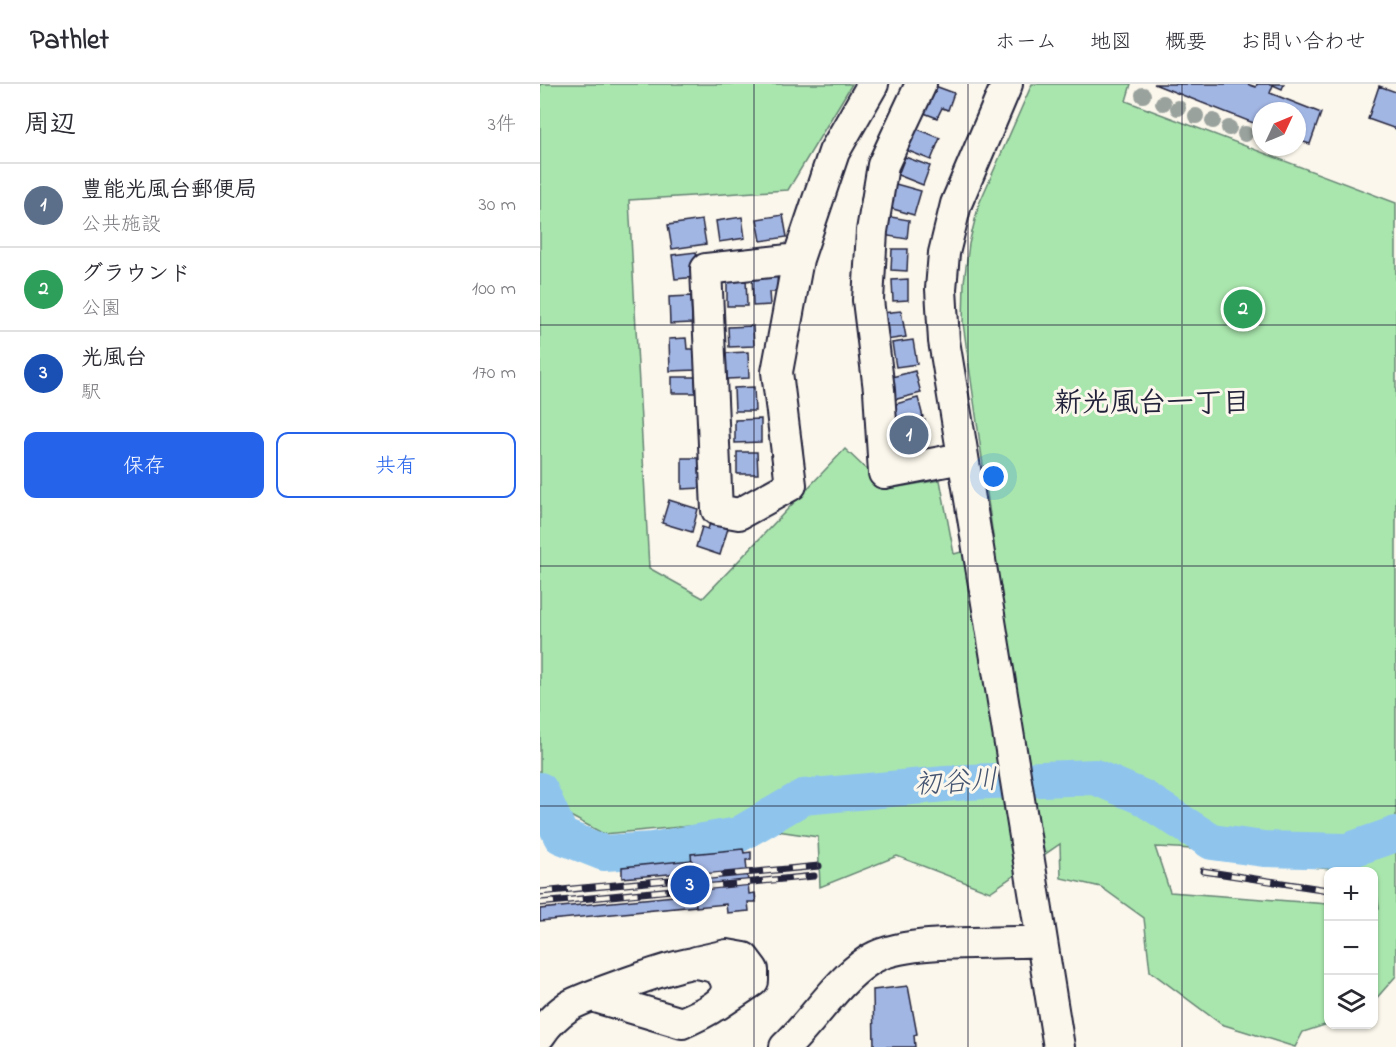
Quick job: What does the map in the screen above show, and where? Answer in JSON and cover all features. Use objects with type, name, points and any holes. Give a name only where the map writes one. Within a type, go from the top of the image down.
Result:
[{"type":"street","points":[[798,259],[706,269],[717,510],[740,514],[791,485],[777,372],[798,259],[834,152],[873,84]]},
{"type":"street","points":[[921,84],[882,165],[872,231],[868,300],[879,390],[884,473],[962,458]]},
{"type":"street","points":[[1007,84],[960,193],[944,253],[941,318],[1059,1047]]},
{"type":"street","points":[[785,1047],[839,987],[867,961],[885,951],[907,946],[1041,941]]},
{"type":"street","points":[[540,1035],[548,1024],[569,1006],[592,996],[693,963],[714,967],[728,982],[726,995],[717,1005],[682,1023],[592,996]]},
{"type":"green space","points":[[540,84],[852,84],[788,190],[629,200],[649,568],[703,598],[845,449],[887,489],[940,480],[954,554],[994,543],[963,323],[964,282],[969,244],[979,204],[1032,84],[1131,84],[1126,101],[1252,149],[1252,156],[1272,156],[1396,203],[1396,976],[1378,996],[1378,867],[1324,869],[1210,851],[1155,847],[1170,892],[1324,904],[1324,1025],[1303,1032],[1295,1047],[1221,1024],[1150,971],[1144,918],[1101,887],[1061,878],[1060,844],[990,892],[897,856],[820,887],[818,837],[723,823],[604,834],[561,811],[540,829]]},
{"type":"building","points":[[1154,84],[1247,84],[1256,87],[1257,84],[1284,84],[1282,89],[1273,85],[1270,93],[1293,102],[1252,102],[1252,122]]},
{"type":"building","points":[[935,86],[954,93],[948,110],[942,108],[937,118],[924,113]]},
{"type":"building","points":[[1379,86],[1396,92],[1396,129],[1368,119]]},
{"type":"building","points":[[1306,107],[1321,113],[1310,144],[1306,143]]},
{"type":"building","points":[[915,128],[940,138],[931,160],[906,150]]},
{"type":"building","points":[[905,157],[930,166],[923,185],[898,175]]},
{"type":"building","points":[[892,183],[921,191],[914,215],[886,207]]},
{"type":"building","points":[[783,215],[787,237],[761,241],[757,219]]},
{"type":"building","points":[[885,216],[909,220],[907,239],[882,235]]},
{"type":"building","points":[[742,217],[745,238],[719,242],[716,221]]},
{"type":"building","points":[[702,220],[706,244],[672,249],[668,225]]},
{"type":"building","points":[[892,249],[908,249],[907,271],[891,270]]},
{"type":"building","points":[[696,252],[699,277],[675,279],[672,255]]},
{"type":"building","points":[[752,273],[777,273],[778,292],[769,292],[770,305],[753,306]]},
{"type":"building","points":[[727,277],[746,277],[747,306],[727,306]]},
{"type":"building","points":[[908,279],[908,300],[893,301],[892,280]]},
{"type":"building","points":[[691,296],[692,323],[670,324],[669,297]]},
{"type":"building","points":[[901,311],[906,337],[886,340],[882,313]]},
{"type":"building","points":[[753,326],[754,346],[729,347],[728,327]]},
{"type":"building","points":[[686,338],[687,349],[696,349],[697,370],[670,371],[669,339]]},
{"type":"building","points":[[913,340],[917,364],[896,367],[892,343]]},
{"type":"building","points":[[748,352],[749,378],[727,379],[726,353]]},
{"type":"building","points":[[915,371],[921,393],[893,400],[888,378]]},
{"type":"building","points":[[672,377],[695,377],[696,393],[672,393]]},
{"type":"building","points":[[754,387],[755,411],[735,411],[734,388]]},
{"type":"building","points":[[918,398],[923,417],[897,423],[892,405]]},
{"type":"building","points":[[761,419],[761,442],[735,443],[735,420]]},
{"type":"building","points":[[925,420],[928,438],[900,443],[896,425]]},
{"type":"building","points":[[737,452],[757,452],[758,474],[737,474]]},
{"type":"building","points":[[682,458],[702,458],[702,488],[682,489]]},
{"type":"building","points":[[669,500],[698,509],[692,532],[662,523]]},
{"type":"building","points":[[711,520],[729,525],[720,555],[696,547],[702,527],[708,529]]},
{"type":"building","points":[[743,849],[744,853],[751,852],[751,860],[746,860],[749,894],[755,893],[756,902],[748,902],[749,911],[727,913],[726,904],[696,907],[691,854]]},
{"type":"building","points":[[692,860],[693,872],[622,878],[622,867]]},
{"type":"building","points":[[695,894],[696,906],[540,921],[540,909]]},
{"type":"building","points":[[908,986],[917,1034],[914,1035],[915,1047],[874,1047],[873,990]]},
{"type":"waterway","name":"初谷川","points":[[540,790],[561,836],[604,853],[652,850],[738,835],[803,797],[967,782],[1095,777],[1142,797],[1212,842],[1264,849],[1347,851],[1396,834]]},
{"type":"railway","points":[[540,892],[819,866]]},
{"type":"railway","points":[[1203,871],[1324,889]]},
{"type":"railway","points":[[540,903],[814,876]]},
{"type":"place","name":"グラウンド","points":[[1243,309]]},
{"type":"place","name":"豊能光風台郵便局","points":[[909,435]]},
{"type":"place","name":"光風台","points":[[690,885]]},
{"type":"district","name":"新光風台一丁目","points":[[1152,404]]}]
